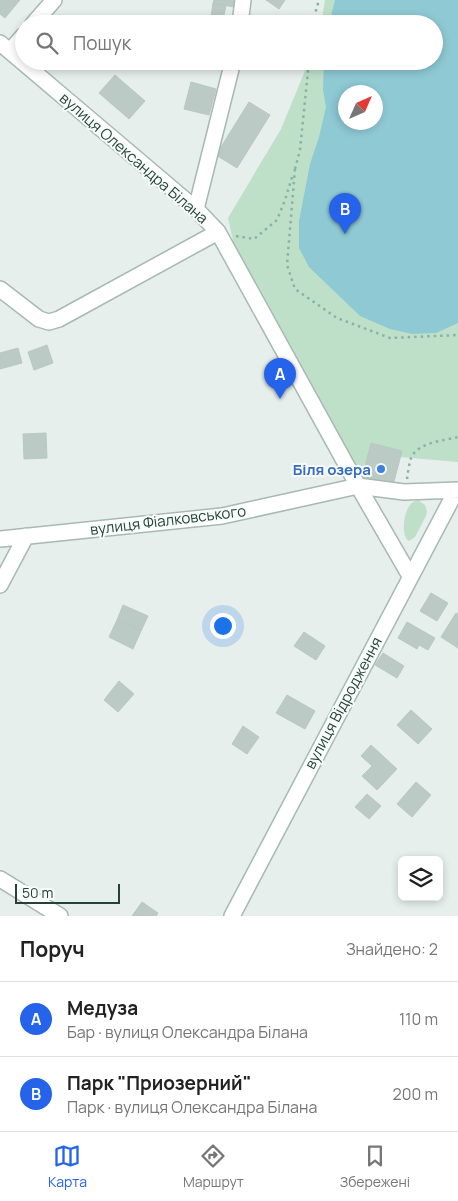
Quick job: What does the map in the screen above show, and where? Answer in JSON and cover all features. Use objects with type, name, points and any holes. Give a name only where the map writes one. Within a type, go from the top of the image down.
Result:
[{"type":"street","points":[[42,15],[54,0]]},
{"type":"street","points":[[241,15],[243,0]]},
{"type":"street","name":"вулиця Олександра Білана","points":[[5,47],[15,56]]},
{"type":"street","name":"вулиця Олександра Білана","points":[[32,70],[196,210],[218,232],[358,486],[410,576]]},
{"type":"street","points":[[196,210],[231,70]]},
{"type":"street","points":[[0,289],[39,319],[49,322],[58,319],[218,232]]},
{"type":"street","name":"вулиця Фіалковського","points":[[0,539],[222,516],[358,486],[404,492],[457,491]]},
{"type":"street","name":"вулиця Відродження","points":[[232,916],[410,576],[457,491]]},
{"type":"street","points":[[0,585],[26,536]]},
{"type":"street","points":[[0,879],[60,916]]},
{"type":"path","points":[[315,15],[319,0]]},
{"type":"path","points":[[218,232],[254,239],[277,220],[286,200],[300,150],[308,70]]},
{"type":"path","points":[[295,168],[288,265],[295,288],[337,318],[390,338],[458,335]]},
{"type":"path","points":[[404,492],[411,459],[415,451],[426,445],[458,437]]},
{"type":"green space","points":[[325,0],[458,0],[458,462],[400,457],[401,451],[371,443],[361,482],[235,250],[228,218],[281,129],[305,70],[443,70],[443,15],[322,15]]},
{"type":"green space","points":[[418,500],[425,505],[426,516],[415,537],[409,541],[406,538],[404,529],[406,512],[412,503]]},
{"type":"water","points":[[335,0],[458,0],[458,323],[436,333],[412,334],[390,329],[360,316],[309,267],[299,248],[299,221],[310,164],[326,107],[323,90],[324,70],[443,70],[443,15],[331,15]]},
{"type":"building","points":[[0,0],[20,0],[5,18],[0,14]]},
{"type":"building","points":[[214,0],[236,0],[234,7],[213,3]]},
{"type":"building","points":[[266,0],[285,0],[279,9]]},
{"type":"building","points":[[213,3],[226,6],[224,15],[211,15]]},
{"type":"building","points":[[115,75],[145,101],[129,119],[99,93]]},
{"type":"building","points":[[191,82],[216,89],[209,115],[184,109]]},
{"type":"building","points":[[249,102],[270,115],[237,168],[216,155]]},
{"type":"building","points":[[47,345],[53,363],[34,370],[28,352]]},
{"type":"building","points":[[18,348],[22,363],[0,369],[0,353]]},
{"type":"building","points":[[46,433],[47,458],[24,459],[23,434]]},
{"type":"building","name":"Біля озера","points":[[371,443],[402,451],[392,489],[361,482]]},
{"type":"building","points":[[431,593],[448,603],[437,621],[420,611]]},
{"type":"building","points":[[123,605],[148,616],[141,631],[117,620]]},
{"type":"building","points":[[456,613],[458,614],[458,648],[441,637]]},
{"type":"building","points":[[117,620],[141,631],[133,649],[109,637]]},
{"type":"building","points":[[407,622],[435,638],[428,650],[419,645],[417,649],[398,638]]},
{"type":"building","points":[[304,632],[325,646],[316,660],[294,646]]},
{"type":"building","points":[[383,653],[404,666],[397,678],[375,665]]},
{"type":"building","points":[[119,681],[134,694],[118,712],[104,700]]},
{"type":"building","points":[[287,695],[315,711],[305,729],[276,713]]},
{"type":"building","points":[[411,710],[432,729],[418,744],[397,725]]},
{"type":"building","points":[[243,726],[259,737],[247,754],[232,744]]},
{"type":"building","points":[[371,745],[397,769],[377,790],[362,776],[372,766],[361,756]]},
{"type":"building","points":[[416,782],[431,795],[412,817],[397,804]]},
{"type":"building","points":[[367,794],[381,806],[369,819],[355,807]]},
{"type":"building","points":[[142,902],[158,913],[156,916],[132,916]]},
{"type":"place","name":"Парк \"Приозерний\"","points":[[345,234]]},
{"type":"place","name":"Медуза","points":[[280,399]]},
{"type":"place","name":"Біля озера","points":[[381,469]]}]
